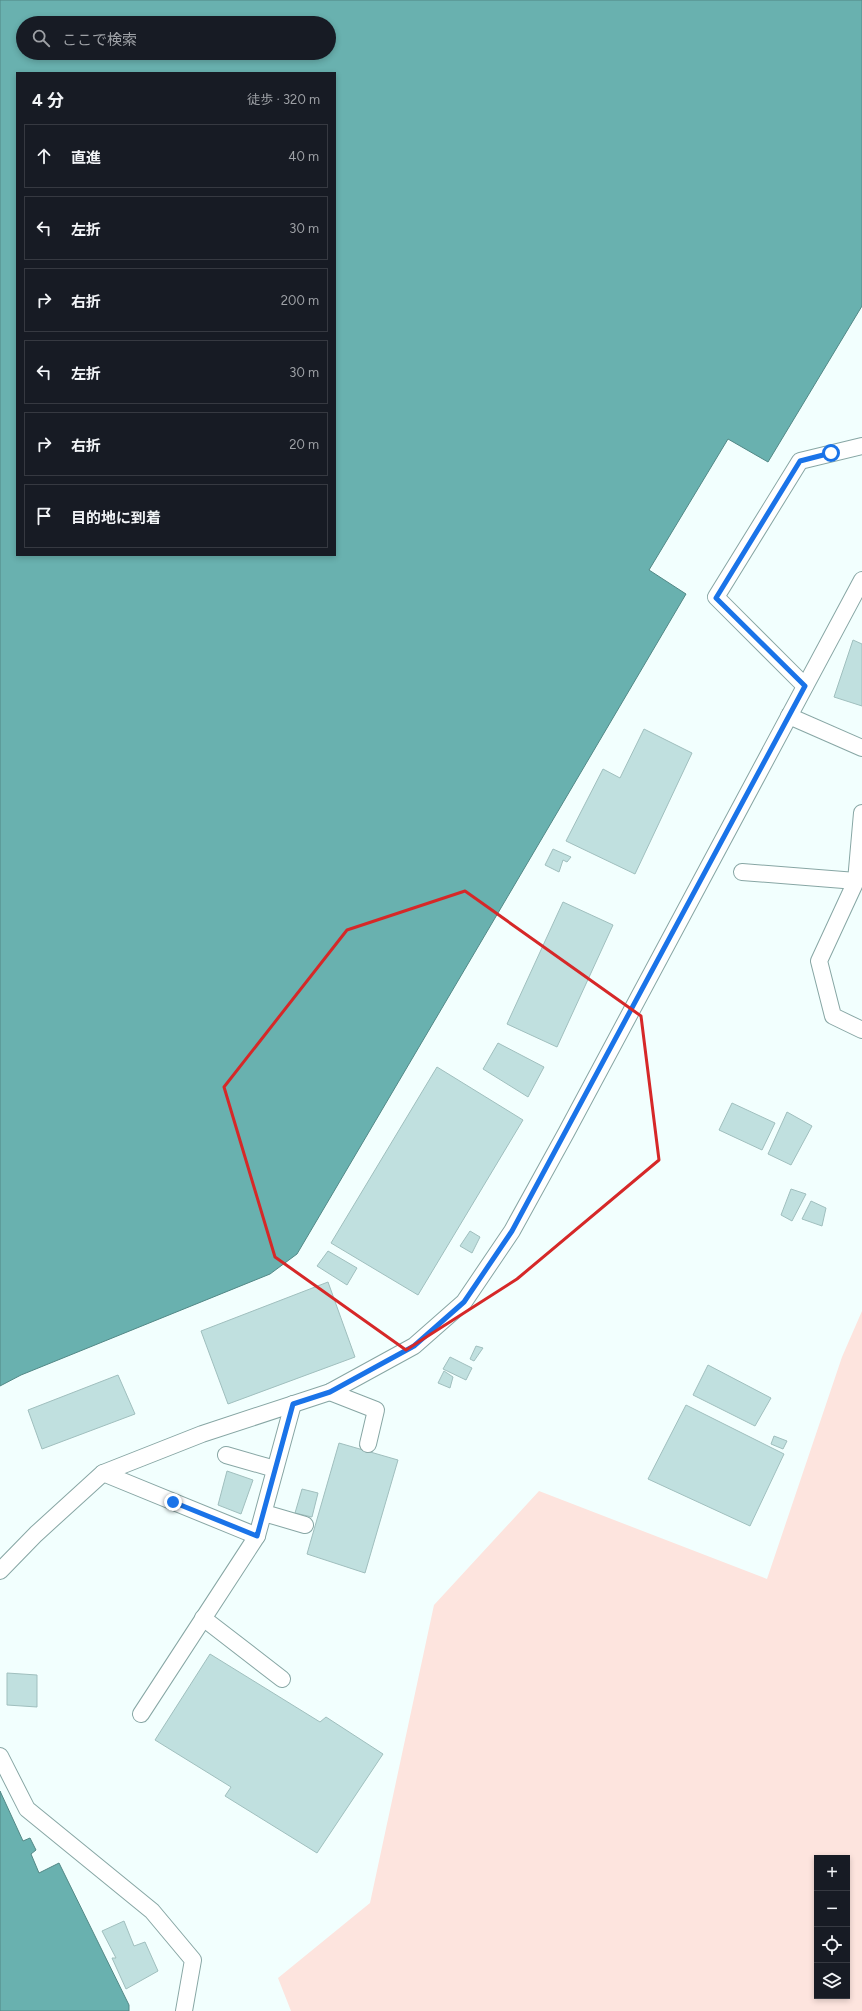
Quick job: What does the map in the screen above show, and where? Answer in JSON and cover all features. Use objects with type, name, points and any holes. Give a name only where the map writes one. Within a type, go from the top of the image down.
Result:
[{"type":"lane","points":[[805,686],[716,598],[800,461],[862,446]]},
{"type":"lane","points":[[0,1571],[36,1534],[103,1473],[202,1434],[330,1392],[414,1346],[464,1302],[512,1231],[532,1196],[862,580]]},
{"type":"lane","points":[[789,716],[862,748]]},
{"type":"lane","points":[[862,813],[856,881],[819,961],[833,1016],[862,1030]]},
{"type":"lane","points":[[742,872],[856,881]]},
{"type":"lane","points":[[330,1392],[376,1410],[368,1444]]},
{"type":"lane","points":[[141,1714],[257,1536],[293,1404]]},
{"type":"lane","points":[[226,1455],[275,1469]]},
{"type":"lane","points":[[103,1473],[257,1536]]},
{"type":"lane","points":[[264,1513],[305,1525]]},
{"type":"lane","points":[[203,1618],[282,1679]]},
{"type":"lane","points":[[0,1756],[27,1809],[152,1911],[193,1960],[184,2011]]},
{"type":"highlighted area","points":[[465,891],[641,1016],[659,1160],[517,1279],[406,1350],[275,1257],[224,1087],[347,930]]},
{"type":"shaded area","points":[[862,1311],[862,2011],[291,2011],[278,1978],[370,1903],[434,1605],[539,1491],[767,1579],[842,1357]]},
{"type":"water","points":[[0,0],[862,0],[862,306],[768,462],[728,439],[649,570],[686,594],[297,1254],[270,1274],[21,1375],[0,1386]]},
{"type":"water","points":[[0,1791],[23,1841],[30,1838],[36,1850],[31,1854],[39,1873],[59,1863],[129,2005],[129,2011],[0,2011]]},
{"type":"building","points":[[853,640],[862,644],[862,706],[834,697]]},
{"type":"building","points":[[644,729],[692,753],[635,874],[566,841],[603,769],[620,778]]},
{"type":"building","points":[[553,849],[571,857],[567,862],[563,860],[559,872],[545,865]]},
{"type":"building","points":[[563,902],[613,925],[557,1047],[507,1024]]},
{"type":"building","points":[[498,1043],[544,1067],[528,1097],[483,1069]]},
{"type":"building","points":[[437,1067],[523,1120],[418,1295],[331,1243]]},
{"type":"building","points":[[732,1103],[775,1123],[762,1150],[719,1130]]},
{"type":"building","points":[[787,1112],[812,1126],[791,1165],[768,1154]]},
{"type":"building","points":[[791,1189],[806,1194],[792,1221],[781,1215]]},
{"type":"building","points":[[811,1201],[826,1208],[822,1226],[802,1219]]},
{"type":"building","points":[[470,1231],[480,1237],[472,1253],[460,1246]]},
{"type":"building","points":[[328,1251],[357,1268],[347,1285],[317,1266]]},
{"type":"building","points":[[328,1282],[355,1357],[228,1404],[201,1331]]},
{"type":"building","points":[[476,1346],[483,1348],[474,1361],[470,1359]]},
{"type":"building","points":[[450,1357],[472,1368],[466,1380],[443,1369]]},
{"type":"building","points":[[708,1365],[771,1398],[755,1426],[693,1395]]},
{"type":"building","points":[[444,1371],[453,1377],[450,1388],[438,1383]]},
{"type":"building","points":[[118,1375],[135,1414],[42,1449],[28,1410]]},
{"type":"building","points":[[686,1405],[784,1454],[750,1526],[648,1479]]},
{"type":"building","points":[[774,1436],[787,1441],[783,1449],[771,1444]]},
{"type":"building","points":[[339,1443],[398,1460],[365,1573],[307,1554]]},
{"type":"building","points":[[227,1471],[253,1480],[241,1514],[218,1505]]},
{"type":"building","points":[[302,1489],[318,1493],[312,1517],[295,1513]]},
{"type":"building","points":[[210,1654],[320,1722],[326,1717],[383,1754],[317,1853],[225,1796],[231,1787],[155,1740]]},
{"type":"building","points":[[7,1673],[37,1675],[37,1707],[7,1705]]},
{"type":"building","points":[[124,1921],[134,1946],[145,1942],[158,1971],[126,1989],[112,1958],[116,1958],[102,1931]]},
{"type":"route","points":[[173,1502],[257,1536],[293,1404],[330,1392],[414,1346],[464,1302],[512,1231],[805,686],[716,598],[800,461],[831,453]]}]
